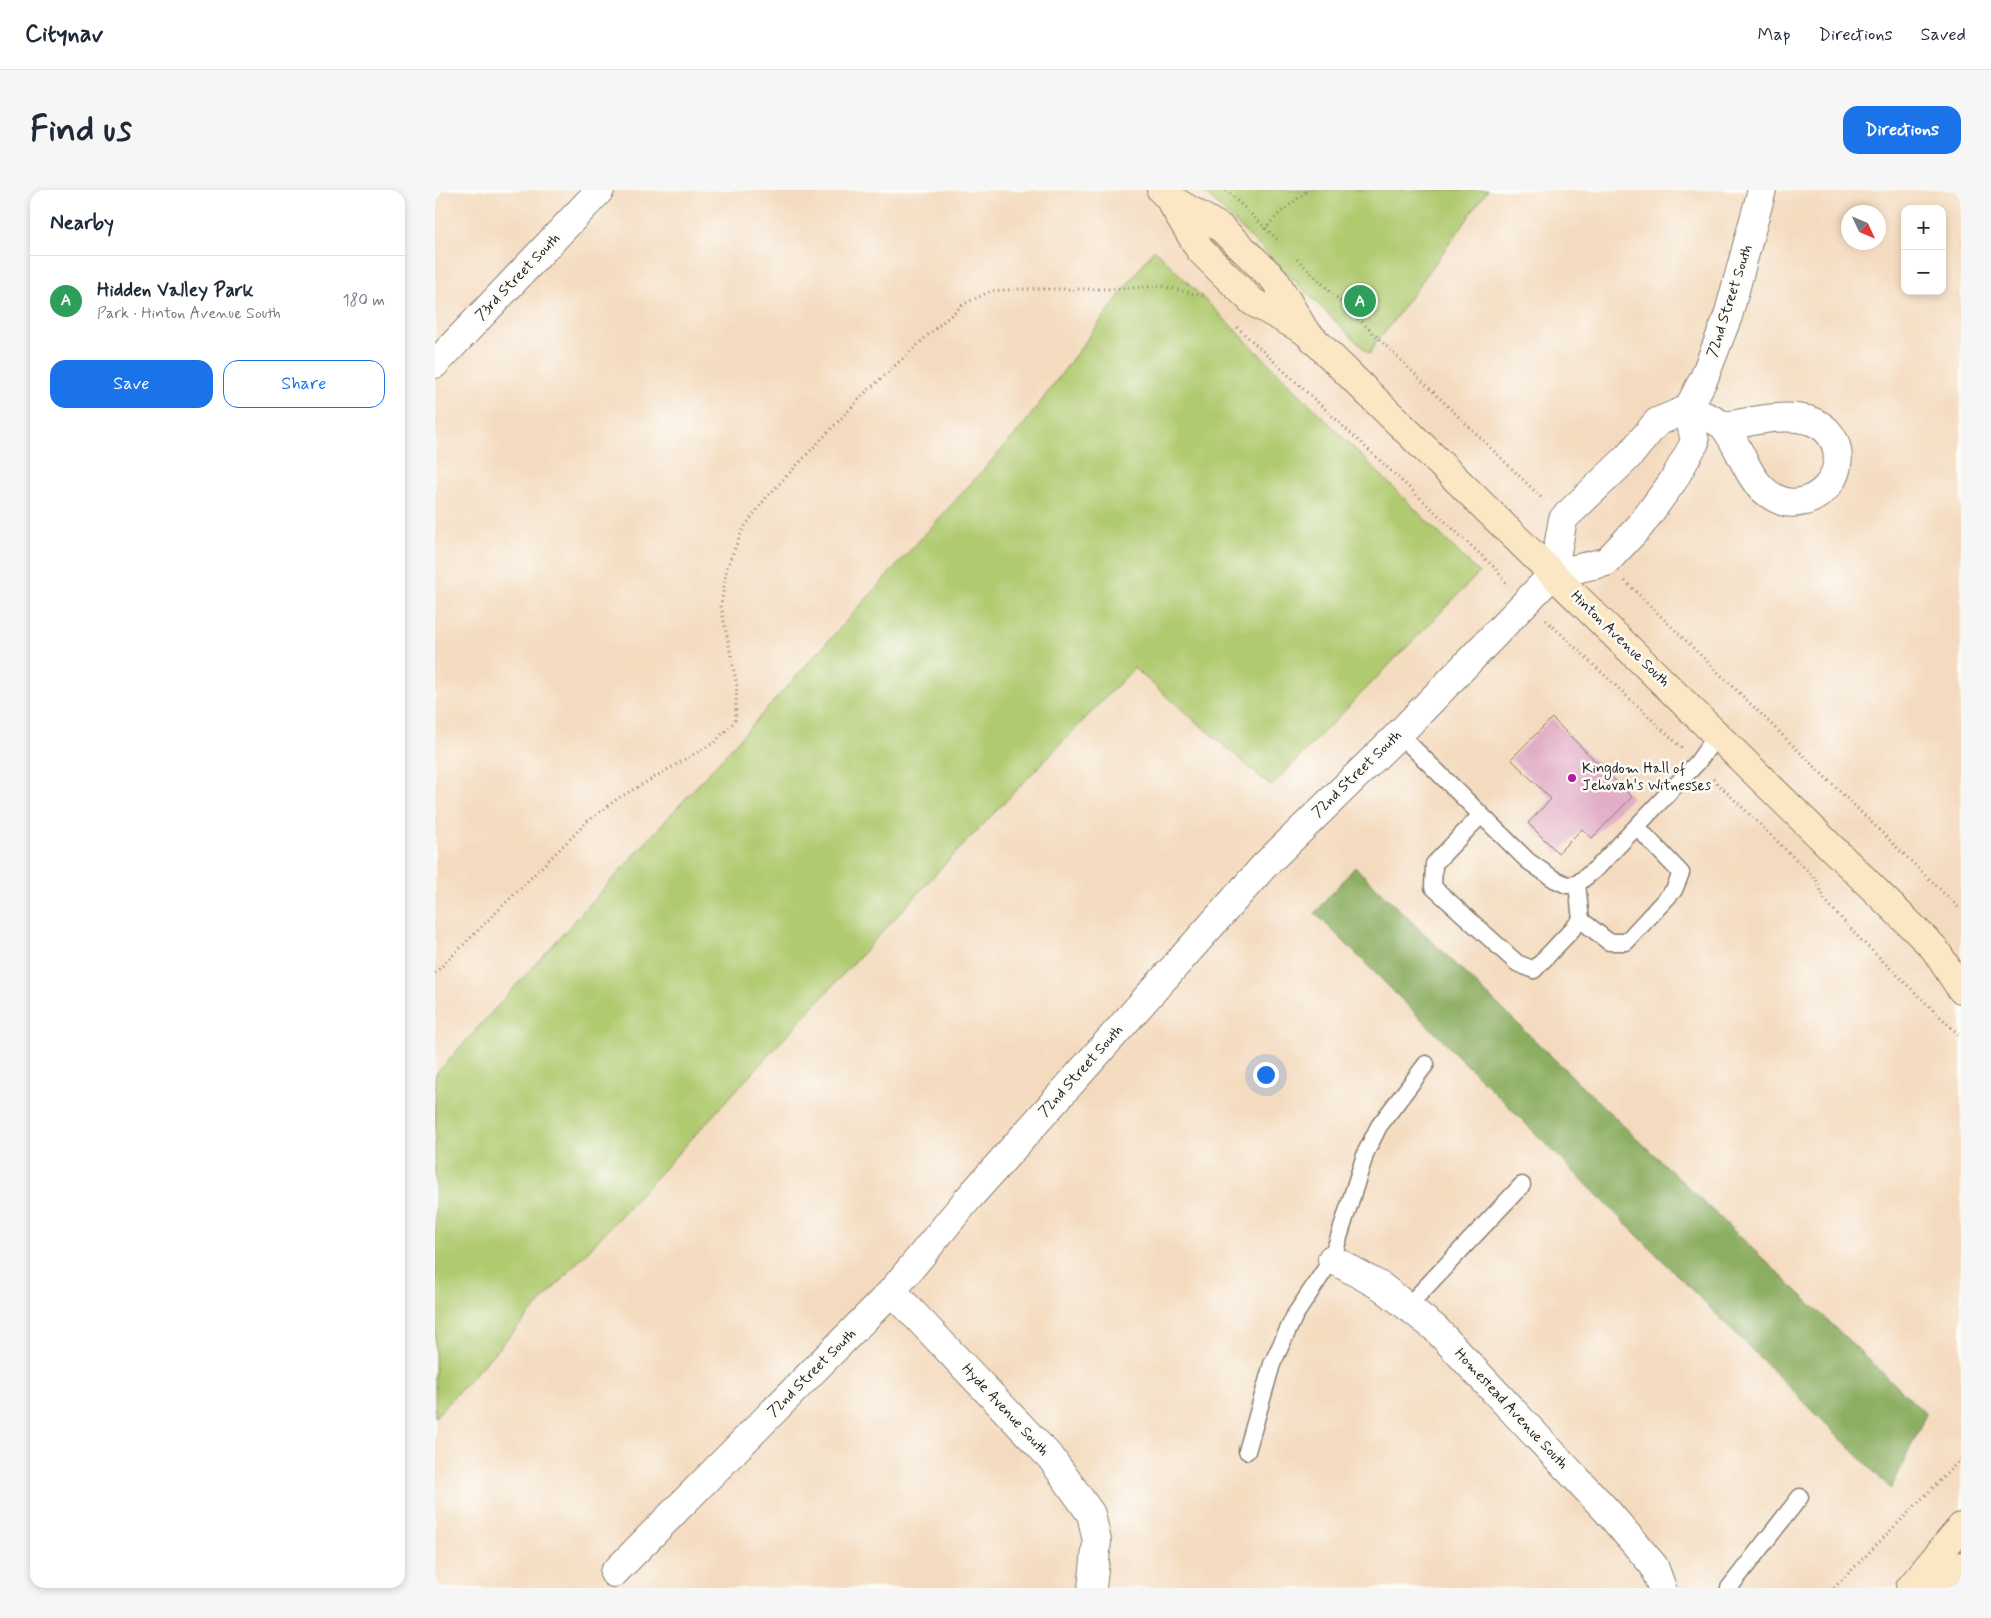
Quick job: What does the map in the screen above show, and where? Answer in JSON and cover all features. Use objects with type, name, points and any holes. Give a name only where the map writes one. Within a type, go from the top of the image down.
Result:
[{"type":"main road","name":"Hinton Avenue South","points":[[1165,194],[1200,250],[1222,272],[1253,302],[1305,331],[1934,948],[1961,989]]},
{"type":"main road","name":"Hinton Avenue South","points":[[1934,948],[1961,965]]},
{"type":"main road","points":[[1910,1588],[1961,1527]]},
{"type":"main road","points":[[1930,1588],[1961,1566]]},
{"type":"street","name":"73rd Street South","points":[[435,364],[600,190]]},
{"type":"street","name":"72nd Street South","points":[[1688,408],[1704,378],[1728,316],[1761,190]]},
{"type":"street","points":[[1688,408],[1725,426]]},
{"type":"street","points":[[1688,408],[1695,442],[1673,481],[1640,526],[1606,562],[1553,574],[1563,519],[1628,457],[1657,422],[1688,408]]},
{"type":"street","name":"72nd Street South","points":[[614,1573],[892,1291],[967,1200],[1264,866],[1399,734],[1553,574]]},
{"type":"street","name":"Homestead Avenue South","points":[[1332,1259],[1382,1287],[1435,1328],[1607,1511],[1654,1566],[1662,1588]]},
{"type":"street","name":"Hyde Avenue South","points":[[892,1291],[1051,1458],[1091,1514],[1097,1541],[1093,1588]]},
{"type":"lane","points":[[1399,734],[1528,861],[1554,879],[1567,885],[1577,884],[1599,867],[1697,763],[1717,735]]},
{"type":"lane","points":[[1481,815],[1433,864],[1433,887],[1517,964],[1533,970],[1581,920]]},
{"type":"lane","points":[[1577,884],[1581,920],[1609,942],[1626,942],[1674,890],[1681,873],[1637,827]]},
{"type":"lane","points":[[1247,1451],[1272,1364],[1295,1315],[1332,1259],[1366,1152],[1379,1126],[1426,1064]]},
{"type":"lane","points":[[1407,1307],[1522,1185]]},
{"type":"lane","points":[[1729,1588],[1800,1497]]},
{"type":"path","points":[[1227,190],[1287,249]]},
{"type":"path","points":[[1265,228],[1308,190]]},
{"type":"path","points":[[1294,256],[1541,497]]},
{"type":"path","points":[[435,973],[588,820],[617,799],[715,742],[735,721],[737,686],[721,606],[727,567],[743,529],[766,498],[864,394],[937,327],[965,304],[991,291],[1020,289],[1112,289],[1162,286],[1201,294],[1208,301]]},
{"type":"path","points":[[1230,321],[1496,568],[1523,606],[1551,623],[1816,879],[1825,900],[1857,936],[1961,1037]]},
{"type":"path","points":[[1628,584],[1961,910]]},
{"type":"path","points":[[1834,1588],[1961,1459]]},
{"type":"green space","points":[[1202,190],[1488,190],[1383,335],[1374,344],[1369,354]]},
{"type":"green space","points":[[1154,249],[1479,573],[1271,786],[1134,668],[944,865],[435,1417],[435,1075],[1022,427]]},
{"type":"green space","points":[[1355,867],[1926,1414],[1891,1489],[1315,913]]},
{"type":"building","name":"Kingdom Hall of Jehovah's Witnesses","points":[[1552,718],[1632,797],[1592,838],[1582,829],[1558,853],[1528,823],[1551,799],[1511,759]]},
{"type":"place","name":"Hidden Valley Park","points":[[1360,301]]},
{"type":"place","name":"Kingdom Hall of Jehovah's Witnesses","points":[[1572,778]]}]
